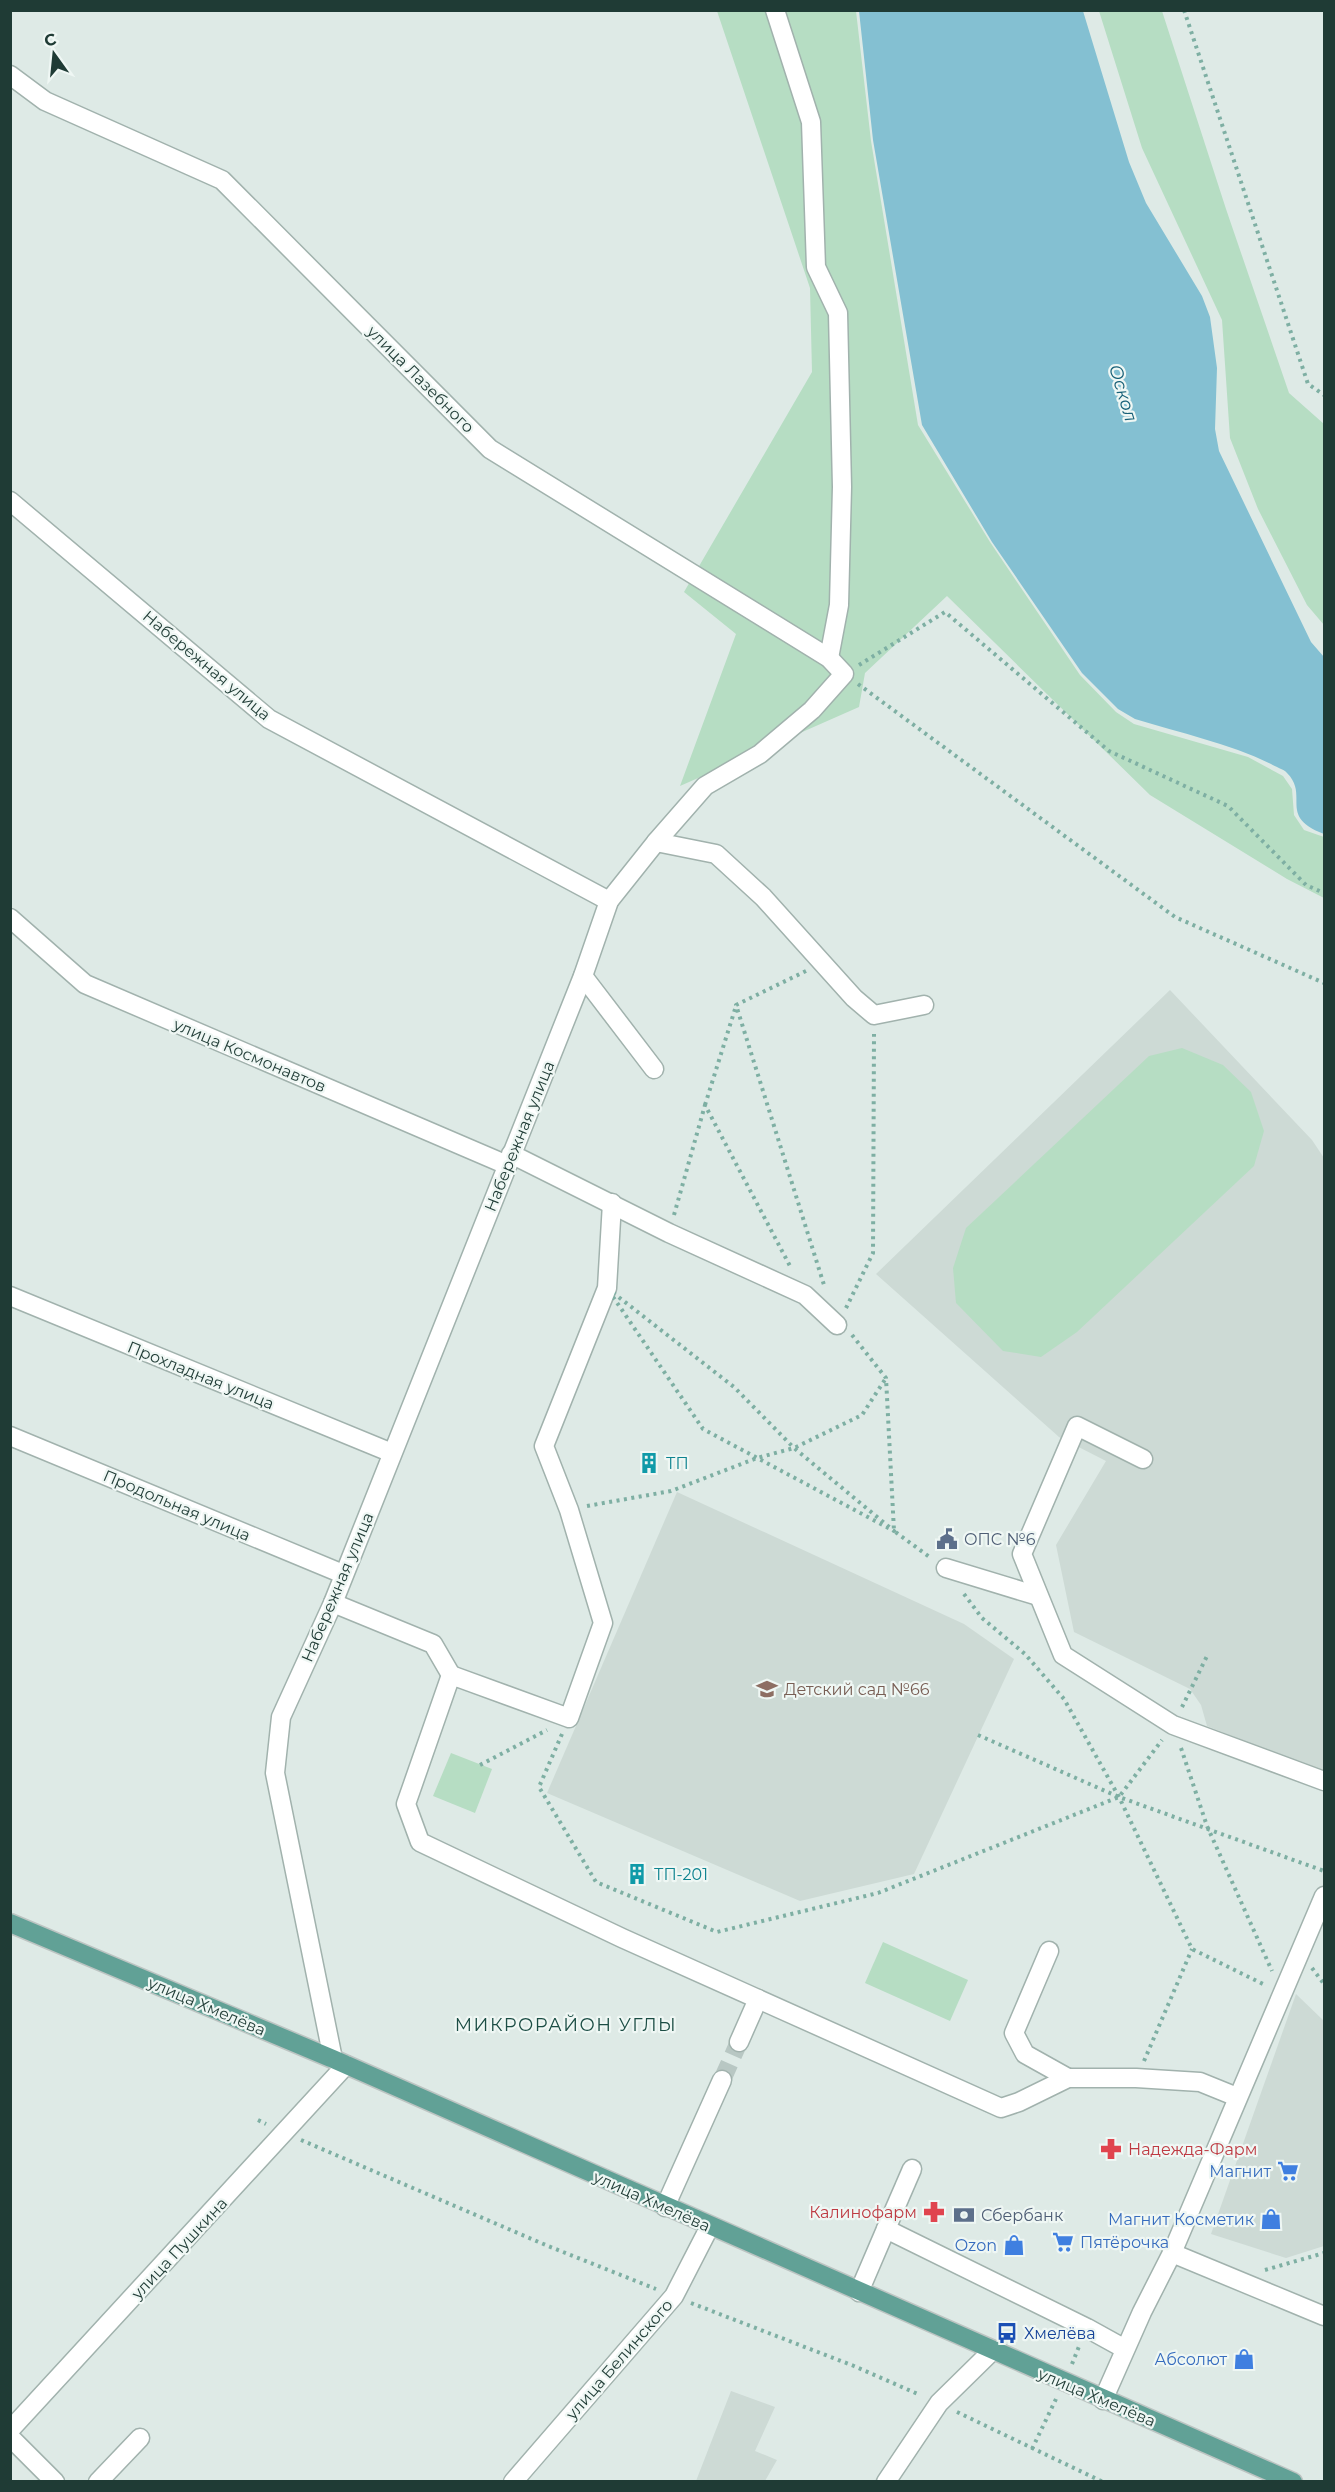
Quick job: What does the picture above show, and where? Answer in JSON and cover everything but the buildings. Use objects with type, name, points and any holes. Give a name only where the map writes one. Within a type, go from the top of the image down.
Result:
[{"type":"main road","name":"улица Хмелёва","points":[[10,1923],[339,2062],[1103,2400],[1293,2481]]},
{"type":"street","points":[[776,10],[811,122],[816,267],[838,313],[842,487],[839,605],[829,658]]},
{"type":"street","name":"улица Лазебного","points":[[10,75],[45,100],[222,180],[490,448],[829,658],[844,674]]},
{"type":"street","name":"Набережная улица","points":[[10,501],[269,719],[609,901],[583,976],[333,1603],[281,1717],[275,1773],[339,2062]]},
{"type":"street","points":[[609,901],[705,786],[760,754],[812,710],[844,674]]},
{"type":"street","points":[[656,842],[716,854],[763,897],[824,962],[854,998],[874,1015],[924,1005]]},
{"type":"street","name":"улица Космонавтов","points":[[10,918],[85,984],[612,1203],[669,1233],[805,1295],[837,1325]]},
{"type":"street","points":[[583,976],[654,1069]]},
{"type":"street","points":[[333,1603],[433,1644],[452,1675],[569,1718],[597,1660],[603,1623],[569,1510],[544,1446],[607,1288],[612,1203]]},
{"type":"street","name":"Прохладная улица","points":[[10,1296],[392,1453]]},
{"type":"street","points":[[1143,1459],[1077,1426],[1022,1554],[1063,1656],[1173,1725],[1324,1781]]},
{"type":"street","name":"Продольная улица","points":[[10,1436],[344,1574]]},
{"type":"street","points":[[946,1568],[1038,1596]]},
{"type":"street","points":[[452,1675],[406,1804],[420,1842],[758,1999],[1001,2108],[1019,2102],[1068,2078],[1136,2078],[1200,2082],[1237,2097]]},
{"type":"street","points":[[1103,2400],[1172,2253],[1324,1897]]},
{"type":"street","points":[[1049,1951],[1014,2033],[1025,2054],[1068,2078]]},
{"type":"street","points":[[739,2042],[758,1999]]},
{"type":"street","name":"улица Пушкина","points":[[10,2430],[339,2062]]},
{"type":"street","points":[[665,2207],[722,2080]]},
{"type":"street","points":[[859,2292],[912,2169]]},
{"type":"street","name":"улица Белинского","points":[[513,2481],[674,2296],[711,2226]]},
{"type":"street","points":[[886,2229],[1125,2349]]},
{"type":"street","points":[[1172,2253],[1324,2316]]},
{"type":"street","points":[[886,2481],[939,2403],[992,2351]]},
{"type":"street","points":[[10,2438],[55,2481]]},
{"type":"street","points":[[98,2481],[140,2438]]},
{"type":"path","points":[[1184,10],[1308,384],[1324,395]]},
{"type":"path","points":[[1324,893],[1306,885],[1228,806],[1109,751],[945,612],[844,674],[1175,917],[1324,983]]},
{"type":"path","points":[[669,1233],[736,1005],[824,962]]},
{"type":"path","points":[[736,1005],[826,1291]]},
{"type":"path","points":[[874,1015],[873,1253],[837,1325],[856,1338],[886,1378],[894,1531]]},
{"type":"path","points":[[705,1105],[805,1295]]},
{"type":"path","points":[[607,1288],[734,1387],[794,1448],[894,1531],[946,1568],[982,1618],[1025,1654],[1064,1699],[1119,1797],[1192,1949],[1282,1993]]},
{"type":"path","points":[[607,1288],[703,1429],[894,1531]]},
{"type":"path","points":[[569,1510],[670,1491],[757,1458],[794,1448],[862,1414],[886,1378]]},
{"type":"path","points":[[569,1718],[539,1787],[596,1882],[717,1932],[878,1893],[1119,1797],[1173,1725],[1208,1654]]},
{"type":"path","points":[[480,1766],[569,1718]]},
{"type":"path","points":[[1173,1725],[1207,1826],[1282,1993]]},
{"type":"path","points":[[978,1735],[1119,1797],[1207,1826],[1324,1871]]},
{"type":"path","points":[[1136,2078],[1192,1949]]},
{"type":"path","points":[[1235,2278],[1324,2253]]},
{"type":"shaded area","points":[[1170,990],[1312,1140],[1324,1158],[1324,1773],[1207,1726],[1201,1705],[1190,1689],[1074,1632],[1056,1545],[1106,1461],[1059,1437],[876,1274]]},
{"type":"shaded area","points":[[677,1492],[964,1624],[1014,1659],[914,1874],[800,1901],[547,1793]]},
{"type":"shaded area","points":[[1296,1994],[1324,2021],[1324,2246],[1286,2258],[1211,2234]]},
{"type":"shaded area","points":[[731,2391],[775,2407],[755,2451],[777,2460],[765,2481],[696,2481]]},
{"type":"green space","points":[[717,11],[856,11],[871,141],[918,425],[990,542],[1080,675],[1116,712],[1134,724],[1248,757],[1283,776],[1292,789],[1294,815],[1304,830],[1324,837],[1324,898],[1287,879],[1150,795],[947,596],[865,673],[859,707],[680,786],[736,634],[684,592],[812,372],[810,288]]},
{"type":"green space","points":[[1099,11],[1162,11],[1289,393],[1324,424],[1324,625],[1307,605],[1258,509],[1230,438],[1222,320],[1142,148]]},
{"type":"green space","points":[[1182,1048],[1223,1065],[1251,1092],[1264,1131],[1254,1166],[1077,1332],[1041,1357],[1003,1351],[956,1303],[953,1268],[966,1228],[1149,1056]]},
{"type":"green space","points":[[451,1753],[492,1769],[475,1813],[433,1796]]},
{"type":"green space","points":[[883,1942],[968,1980],[950,2021],[865,1983]]},
{"type":"water","name":"Оскол","points":[[859,11],[1083,11],[1129,162],[1146,203],[1202,296],[1210,317],[1217,368],[1215,429],[1219,451],[1311,642],[1324,657],[1324,834],[1302,820],[1296,805],[1296,790],[1293,781],[1284,770],[1238,750],[1135,719],[1118,709],[1082,673],[992,542],[922,425],[873,140]]},
{"type":"tunnel","points":[[722,2080],[739,2042]]},
{"type":"place","name":"ТП","points":[[649,1463]]},
{"type":"place","name":"ОПС №6","points":[[947,1539]]},
{"type":"place","name":"Детский сад №66","points":[[767,1689]]},
{"type":"place","name":"ТП-201","points":[[637,1874]]},
{"type":"place","name":"Надежда-Фарм","points":[[1111,2149]]},
{"type":"place","name":"Магнит","points":[[1288,2171]]},
{"type":"place","name":"Калинофарм","points":[[934,2212]]},
{"type":"place","name":"Сбербанк","points":[[964,2215]]},
{"type":"place","name":"Магнит Косметик","points":[[1271,2219]]},
{"type":"place","name":"Пятёрочка","points":[[1063,2242]]},
{"type":"place","name":"Ozon","points":[[1014,2245]]},
{"type":"place","name":"Хмелёва","points":[[1007,2333]]},
{"type":"place","name":"Абсолют","points":[[1244,2359]]},
{"type":"district","name":"МИКРОРАЙОН УГЛЫ","points":[[566,2025]]}]
